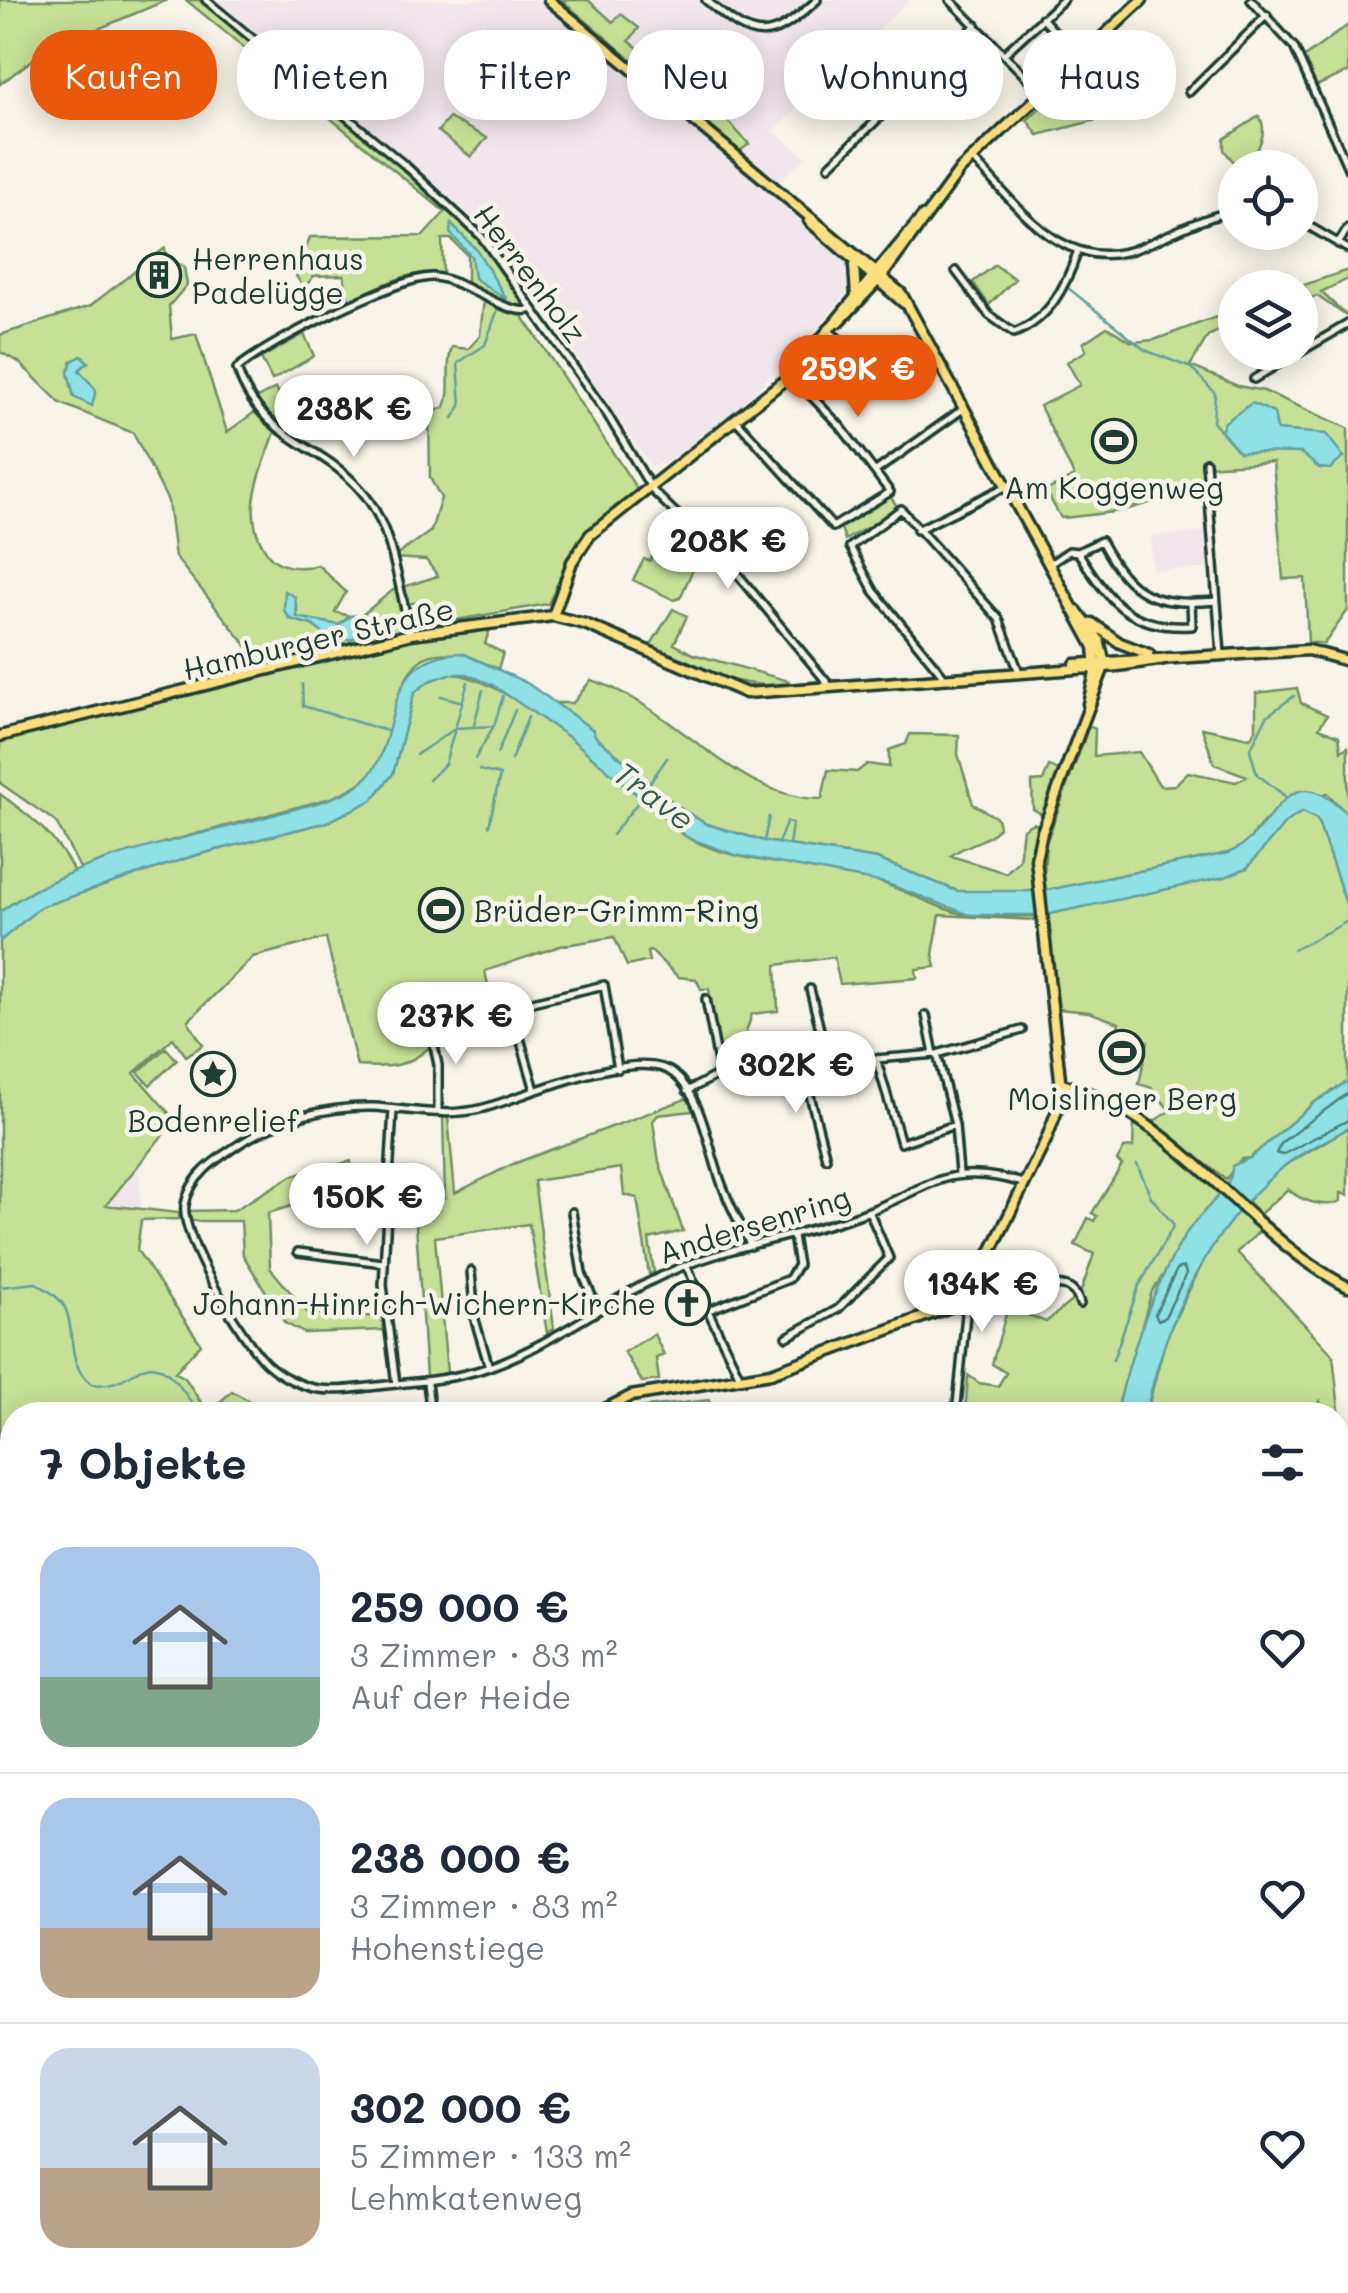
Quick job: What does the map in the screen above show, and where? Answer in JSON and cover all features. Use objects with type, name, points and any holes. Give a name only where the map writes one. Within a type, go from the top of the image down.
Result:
[{"type":"main road","points":[[549,0],[904,302],[1080,614],[1103,664],[1042,832],[1037,888],[1062,1084],[1056,1115],[981,1276],[961,1301],[802,1363],[742,1380],[630,1396],[618,1402]]},
{"type":"main road","points":[[1110,30],[1142,0]]},
{"type":"main road","points":[[553,616],[580,546],[650,484],[791,375],[972,158],[1023,111]]},
{"type":"main road","points":[[803,213],[852,261],[877,276]]},
{"type":"main road","points":[[852,261],[856,296]]},
{"type":"main road","points":[[839,322],[856,296],[877,276]]},
{"type":"main road","points":[[1080,614],[1120,644],[1171,658]]},
{"type":"main road","name":"Hamburger Straße","points":[[0,736],[411,634],[553,616],[586,624],[736,691],[831,688],[1103,664]]},
{"type":"main road","points":[[1103,664],[1317,651],[1348,661]]},
{"type":"main road","points":[[1103,664],[1159,656]]},
{"type":"main road","points":[[1062,1084],[1098,1095],[1138,1119],[1219,1183],[1304,1261],[1348,1286]]},
{"type":"street","name":"Herrenholz","points":[[206,0],[466,219],[533,309],[658,495],[732,568],[831,688]]},
{"type":"street","points":[[706,0],[740,28],[770,34],[785,29],[817,0]]},
{"type":"street","points":[[950,0],[1023,74]]},
{"type":"street","points":[[1004,54],[1063,0]]},
{"type":"street","points":[[1253,0],[1294,47],[1348,168]]},
{"type":"street","points":[[1189,92],[1268,15]]},
{"type":"street","points":[[1042,18],[1053,30]]},
{"type":"street","points":[[829,166],[976,25]]},
{"type":"street","points":[[972,158],[1047,236],[1077,253],[1122,253],[1218,217]]},
{"type":"street","points":[[1338,244],[1348,228]]},
{"type":"street","points":[[1318,232],[1348,250]]},
{"type":"street","points":[[956,271],[989,315],[1014,332],[1053,303],[1069,278],[1077,253]]},
{"type":"street","points":[[411,634],[380,518],[366,496],[332,465],[256,411],[238,370],[322,320],[421,278],[464,285],[517,311],[533,309]]},
{"type":"street","points":[[1318,341],[1348,324]]},
{"type":"street","points":[[830,332],[865,359],[883,388]]},
{"type":"street","points":[[1254,379],[1269,370]]},
{"type":"street","points":[[735,420],[836,528],[890,492],[791,375]]},
{"type":"street","points":[[876,471],[965,408]]},
{"type":"street","points":[[1206,462],[1221,654]]},
{"type":"street","points":[[917,530],[1007,486]]},
{"type":"street","points":[[946,678],[874,592],[850,547],[901,510],[998,619],[1018,672]]},
{"type":"street","points":[[1050,564],[1068,551],[1078,552],[1098,540],[1140,594],[1191,603],[1217,601]]},
{"type":"street","points":[[1078,552],[1113,604],[1141,621],[1192,626],[1191,603]]},
{"type":"street","points":[[536,1090],[511,1007],[604,986],[618,1069]]},
{"type":"street","points":[[810,989],[828,1062]]},
{"type":"street","points":[[706,998],[720,1072]]},
{"type":"street","points":[[926,1015],[955,1125],[959,1173]]},
{"type":"street","points":[[430,1026],[440,1082],[438,1112]]},
{"type":"street","points":[[686,1091],[720,1072],[935,1054],[1022,1030]]},
{"type":"street","points":[[876,1058],[898,1138],[904,1145],[955,1125]]},
{"type":"street","points":[[802,1064],[826,1158]]},
{"type":"street","points":[[396,1384],[385,1317],[383,1263],[392,1109],[466,1112],[618,1069],[662,1068],[676,1075],[686,1091],[724,1190],[751,1246]]},
{"type":"street","name":"Andersenring","points":[[392,1109],[335,1110],[284,1122],[252,1136],[198,1178],[187,1198],[184,1217],[196,1254],[270,1366],[304,1386],[321,1389],[427,1382],[489,1367],[686,1265],[870,1211],[959,1173],[996,1175],[1026,1184]]},
{"type":"street","points":[[787,1337],[838,1309],[889,1258],[870,1211]]},
{"type":"street","points":[[572,1212],[582,1274],[598,1310]]},
{"type":"street","points":[[709,1310],[789,1279],[798,1265],[793,1236]]},
{"type":"street","points":[[298,1252],[383,1263]]},
{"type":"street","points":[[686,1265],[742,1380]]},
{"type":"street","points":[[936,1312],[923,1276],[926,1270],[953,1268],[1026,1288],[1062,1284],[1074,1291],[1080,1304]]},
{"type":"street","points":[[471,1271],[476,1320],[489,1367]]},
{"type":"street","points":[[957,1402],[966,1314],[961,1301]]},
{"type":"street","points":[[427,1382],[429,1402]]},
{"type":"shaded area","points":[[215,0],[542,0],[578,30],[444,30],[444,120],[607,120],[607,55],[627,71],[627,120],[685,120],[766,188],[849,267],[850,288],[822,323],[739,407],[664,463],[651,466],[553,320],[483,226],[357,120],[424,120],[424,30],[251,30]]},
{"type":"shaded area","points":[[588,0],[909,0],[878,30],[784,30],[785,120],[774,131],[806,157],[778,182],[740,151],[738,131],[725,120],[764,120],[764,30],[637,30],[613,22]]},
{"type":"shaded area","points":[[1207,532],[1210,569],[1152,570],[1151,536]]},
{"type":"shaded area","points":[[139,1161],[141,1209],[105,1205],[134,1167]]},
{"type":"green space","points":[[0,0],[167,0],[95,30],[30,30],[30,62],[0,84]]},
{"type":"green space","points":[[186,0],[199,0],[237,31],[237,42]]},
{"type":"green space","points":[[561,0],[588,0],[613,22],[621,14],[639,28],[627,30],[627,56],[607,39],[607,30],[597,30]]},
{"type":"green space","points":[[1348,25],[1348,72],[1316,86],[1303,58]]},
{"type":"green space","points":[[1259,116],[1263,129],[1256,150],[1224,150],[1224,139]]},
{"type":"green space","points":[[333,120],[344,120],[454,211],[496,258],[527,307],[520,312],[637,489],[579,539],[548,604],[433,624],[426,601],[405,604],[411,629],[260,662],[175,557],[168,501],[133,433],[60,403],[19,362],[0,352],[0,335],[90,306],[165,248],[166,258],[184,267],[187,285],[169,306],[172,339],[196,334],[227,432],[255,412],[248,403],[276,388],[301,429],[295,437],[276,429],[256,492],[254,508],[259,539],[278,563],[291,567],[318,565],[346,592],[335,612],[350,616],[339,625],[297,618],[297,604],[290,619],[312,625],[327,636],[372,628],[362,615],[393,590],[438,576],[426,560],[393,558],[431,531],[441,498],[430,478],[429,413],[445,407],[452,347],[468,349],[480,336],[484,299],[467,291],[467,255],[451,239],[442,239],[443,275],[407,276],[349,301],[344,275],[314,276],[304,288],[296,276],[310,237],[423,236],[445,212]],"holes":[[[82,356],[88,362],[79,370],[90,384],[92,405],[74,397],[68,372],[72,361]]]},
{"type":"green space","points":[[447,120],[453,120],[487,138],[471,157],[438,131]]},
{"type":"green space","points":[[703,120],[726,120],[749,144],[740,151]]},
{"type":"green space","points":[[1027,120],[1096,120],[1038,135]]},
{"type":"green space","points":[[995,265],[1015,279],[989,305],[973,282]]},
{"type":"green space","points":[[1348,270],[1348,279],[1321,292],[1348,317],[1318,297],[1318,280]]},
{"type":"green space","points":[[1218,316],[1218,331],[1208,336],[1190,366],[1238,386],[1264,391],[1348,428],[1348,610],[1324,644],[1308,642],[1305,578],[1283,579],[1273,462],[1202,466],[1204,493],[1193,485],[1128,509],[1061,518],[1046,491],[1074,476],[1040,406],[1080,385],[1067,362],[1086,351],[1083,343],[1107,327],[1132,342],[1154,340]]},
{"type":"green space","points":[[304,334],[314,356],[272,380],[261,358]]},
{"type":"green space","points":[[889,495],[899,509],[845,540],[841,528]]},
{"type":"green space","points":[[656,549],[694,567],[680,598],[674,600],[633,580],[644,559],[650,561]]},
{"type":"green space","points":[[673,609],[687,616],[674,644],[693,654],[789,681],[788,685],[733,680],[700,670],[650,646]]},
{"type":"green space","points":[[491,625],[485,644],[503,653],[498,669],[460,655],[434,654],[416,664],[405,682],[383,752],[371,773],[331,798],[163,843],[82,872],[56,822],[0,783],[0,738],[429,632]]},
{"type":"green space","points":[[449,674],[469,677],[522,704],[628,783],[677,830],[709,847],[749,858],[865,877],[962,914],[1035,916],[1035,920],[940,915],[933,954],[936,967],[916,969],[917,978],[840,984],[834,957],[776,965],[778,1011],[752,1014],[735,1066],[729,1067],[720,1054],[709,989],[701,989],[696,979],[678,977],[651,951],[647,952],[649,961],[627,966],[614,937],[560,946],[485,971],[492,1003],[426,1020],[431,1046],[414,1059],[388,1066],[357,1066],[326,938],[253,957],[188,1021],[203,1045],[186,1056],[173,1038],[134,1073],[175,1120],[106,1205],[179,1213],[179,1219],[141,1220],[137,1250],[201,1344],[175,1372],[185,1378],[201,1402],[0,1402],[0,941],[40,907],[193,856],[327,822],[372,800],[393,774],[414,693],[429,681]]},
{"type":"green space","points":[[591,680],[650,709],[732,768],[790,795],[822,799],[828,770],[857,772],[867,764],[889,767],[889,750],[906,744],[910,734],[959,735],[958,754],[973,804],[997,818],[999,827],[951,856],[1006,873],[1019,860],[1023,829],[1033,823],[1041,826],[1032,859],[1033,892],[957,891],[877,859],[764,841],[706,824],[677,806],[596,737],[592,729],[555,703],[573,703]]},
{"type":"green space","points":[[1297,688],[1301,703],[1327,715],[1319,728],[1339,736],[1341,751],[1348,747],[1348,825],[1347,814],[1327,793],[1264,821],[1245,846],[1228,853],[1043,891],[1046,843],[1089,726],[1095,729],[1094,756],[1139,752],[1160,786],[1175,785],[1188,772],[1236,782],[1247,776],[1214,764],[1202,728],[1250,738],[1256,730],[1256,693]]},
{"type":"green space","points":[[1049,766],[1060,771],[1045,816],[1033,809],[1032,782],[1043,781]]},
{"type":"green space","points":[[0,794],[43,829],[75,874],[36,889],[0,912]]},
{"type":"green space","points":[[1302,812],[1317,819],[1348,909],[1348,1081],[1315,1102],[1250,1158],[1241,1159],[1226,1179],[1151,1123],[1170,1111],[1152,1088],[1139,1084],[1148,1042],[1116,1034],[1119,1023],[1089,1012],[1058,1009],[1045,915],[1247,868],[1286,822]]},
{"type":"green space","name":"Moislinger Berg","points":[[1107,1036],[1144,1045],[1138,1068],[1101,1058]]},
{"type":"green space","points":[[166,1048],[177,1060],[150,1085],[138,1072]]},
{"type":"green space","points":[[688,1098],[693,1111],[658,1115],[653,1121],[659,1162],[683,1231],[649,1239],[654,1272],[649,1274],[637,1198],[624,1195],[621,1168],[534,1181],[554,1328],[547,1333],[529,1224],[435,1237],[447,1373],[426,1377],[415,1210],[323,1197],[268,1213],[270,1268],[308,1313],[382,1317],[384,1330],[304,1333],[285,1323],[243,1255],[241,1221],[189,1221],[189,1211],[234,1210],[292,1176],[351,1161],[352,1190],[445,1198],[443,1117],[448,1117],[455,1193],[513,1164]]},
{"type":"green space","points":[[1134,1122],[1168,1145],[1220,1194],[1152,1291],[1120,1402],[966,1402],[968,1375],[979,1383],[998,1386],[1006,1373],[992,1364],[1008,1307],[1046,1322],[1080,1294],[1094,1254],[1075,1245],[1088,1218],[1094,1221],[1097,1216],[1092,1213],[1122,1165],[1117,1161],[1124,1148],[1133,1147]]},
{"type":"green space","points":[[1348,1128],[1348,1195],[1341,1193],[1341,1201],[1313,1202],[1288,1189],[1260,1214],[1246,1200],[1284,1166]]},
{"type":"green space","points":[[1237,1210],[1262,1229],[1237,1252],[1333,1355],[1338,1402],[1149,1402],[1166,1337],[1210,1248]]},
{"type":"green space","points":[[953,1269],[972,1277],[956,1297],[935,1304],[928,1275]]},
{"type":"green space","points":[[654,1334],[664,1355],[656,1358],[659,1380],[642,1382],[624,1352]]},
{"type":"green space","points":[[232,1391],[251,1402],[220,1402]]},
{"type":"water","points":[[451,224],[477,250],[507,300],[474,278],[471,256],[450,233]]},
{"type":"water","points":[[82,356],[88,362],[79,370],[96,390],[92,406],[74,397],[68,372],[72,361]]},
{"type":"water","points":[[1252,403],[1274,413],[1277,430],[1326,434],[1344,457],[1330,469],[1319,468],[1301,453],[1239,452],[1221,431],[1225,422]]},
{"type":"water","points":[[285,591],[295,597],[297,617],[339,625],[350,616],[362,615],[373,628],[352,639],[326,640],[327,636],[312,625],[290,619],[284,610]]},
{"type":"water","name":"Trave","points":[[462,653],[527,683],[592,729],[596,737],[677,806],[706,824],[764,841],[877,859],[957,891],[1043,891],[1228,853],[1245,843],[1282,802],[1309,790],[1326,796],[1347,814],[1348,909],[1317,819],[1302,812],[1286,822],[1247,868],[1225,877],[1045,915],[970,915],[885,883],[735,855],[688,838],[570,738],[491,684],[467,674],[450,674],[429,681],[414,693],[393,774],[372,800],[327,822],[193,856],[40,907],[0,941],[0,912],[63,876],[135,851],[317,803],[352,789],[370,774],[381,754],[401,688],[413,671],[432,658]]},
{"type":"water","points":[[1348,1081],[1348,1128],[1289,1162],[1232,1220],[1211,1249],[1177,1312],[1149,1402],[1120,1402],[1153,1298],[1187,1232],[1222,1191],[1232,1166],[1250,1158],[1315,1102]]},
{"type":"waterway","points":[[1067,287],[1145,350],[1191,368],[1215,393],[1213,422],[1221,431]]},
{"type":"waterway","points":[[453,418],[461,406],[458,363],[485,345],[499,306]]},
{"type":"waterway","points":[[429,780],[445,764],[468,682]]},
{"type":"waterway","points":[[302,684],[303,706],[387,731]]},
{"type":"waterway","points":[[474,725],[483,690]]},
{"type":"waterway","points":[[441,696],[463,702]]},
{"type":"waterway","points":[[416,755],[456,728],[494,726],[503,696]]},
{"type":"waterway","points":[[1286,797],[1257,774],[1250,750],[1267,716],[1294,696]]},
{"type":"waterway","points":[[497,754],[515,710]]},
{"type":"waterway","points":[[511,760],[528,717]]},
{"type":"waterway","points":[[475,759],[493,727]]},
{"type":"waterway","name":"Trave","points":[[651,781],[667,758]]},
{"type":"waterway","points":[[479,770],[500,775],[489,826]]},
{"type":"waterway","name":"Trave","points":[[612,835],[643,796]]},
{"type":"waterway","points":[[764,841],[769,817]]},
{"type":"waterway","points":[[778,843],[787,821],[792,824],[789,845]]},
{"type":"waterway","points":[[1293,950],[1348,921]]},
{"type":"waterway","points":[[1113,1360],[1139,1286],[1174,1225],[1151,1197],[1137,1164]]},
{"type":"waterway","points":[[0,1287],[36,1283],[61,1301],[69,1320],[78,1367],[91,1384],[109,1384],[154,1366],[166,1372],[190,1402]]},
{"type":"place","name":"Herrenhaus Padelügge","points":[[159,275]]},
{"type":"place","name":"Am Koggenweg","points":[[1114,441]]},
{"type":"place","name":"Brüder-Grimm-Ring","points":[[441,910]]},
{"type":"place","name":"Moislinger Berg","points":[[1122,1052]]},
{"type":"place","name":"Bodenrelief","points":[[213,1074]]},
{"type":"place","name":"Johann-Hinrich-Wichern-Kirche","points":[[688,1303]]}]
